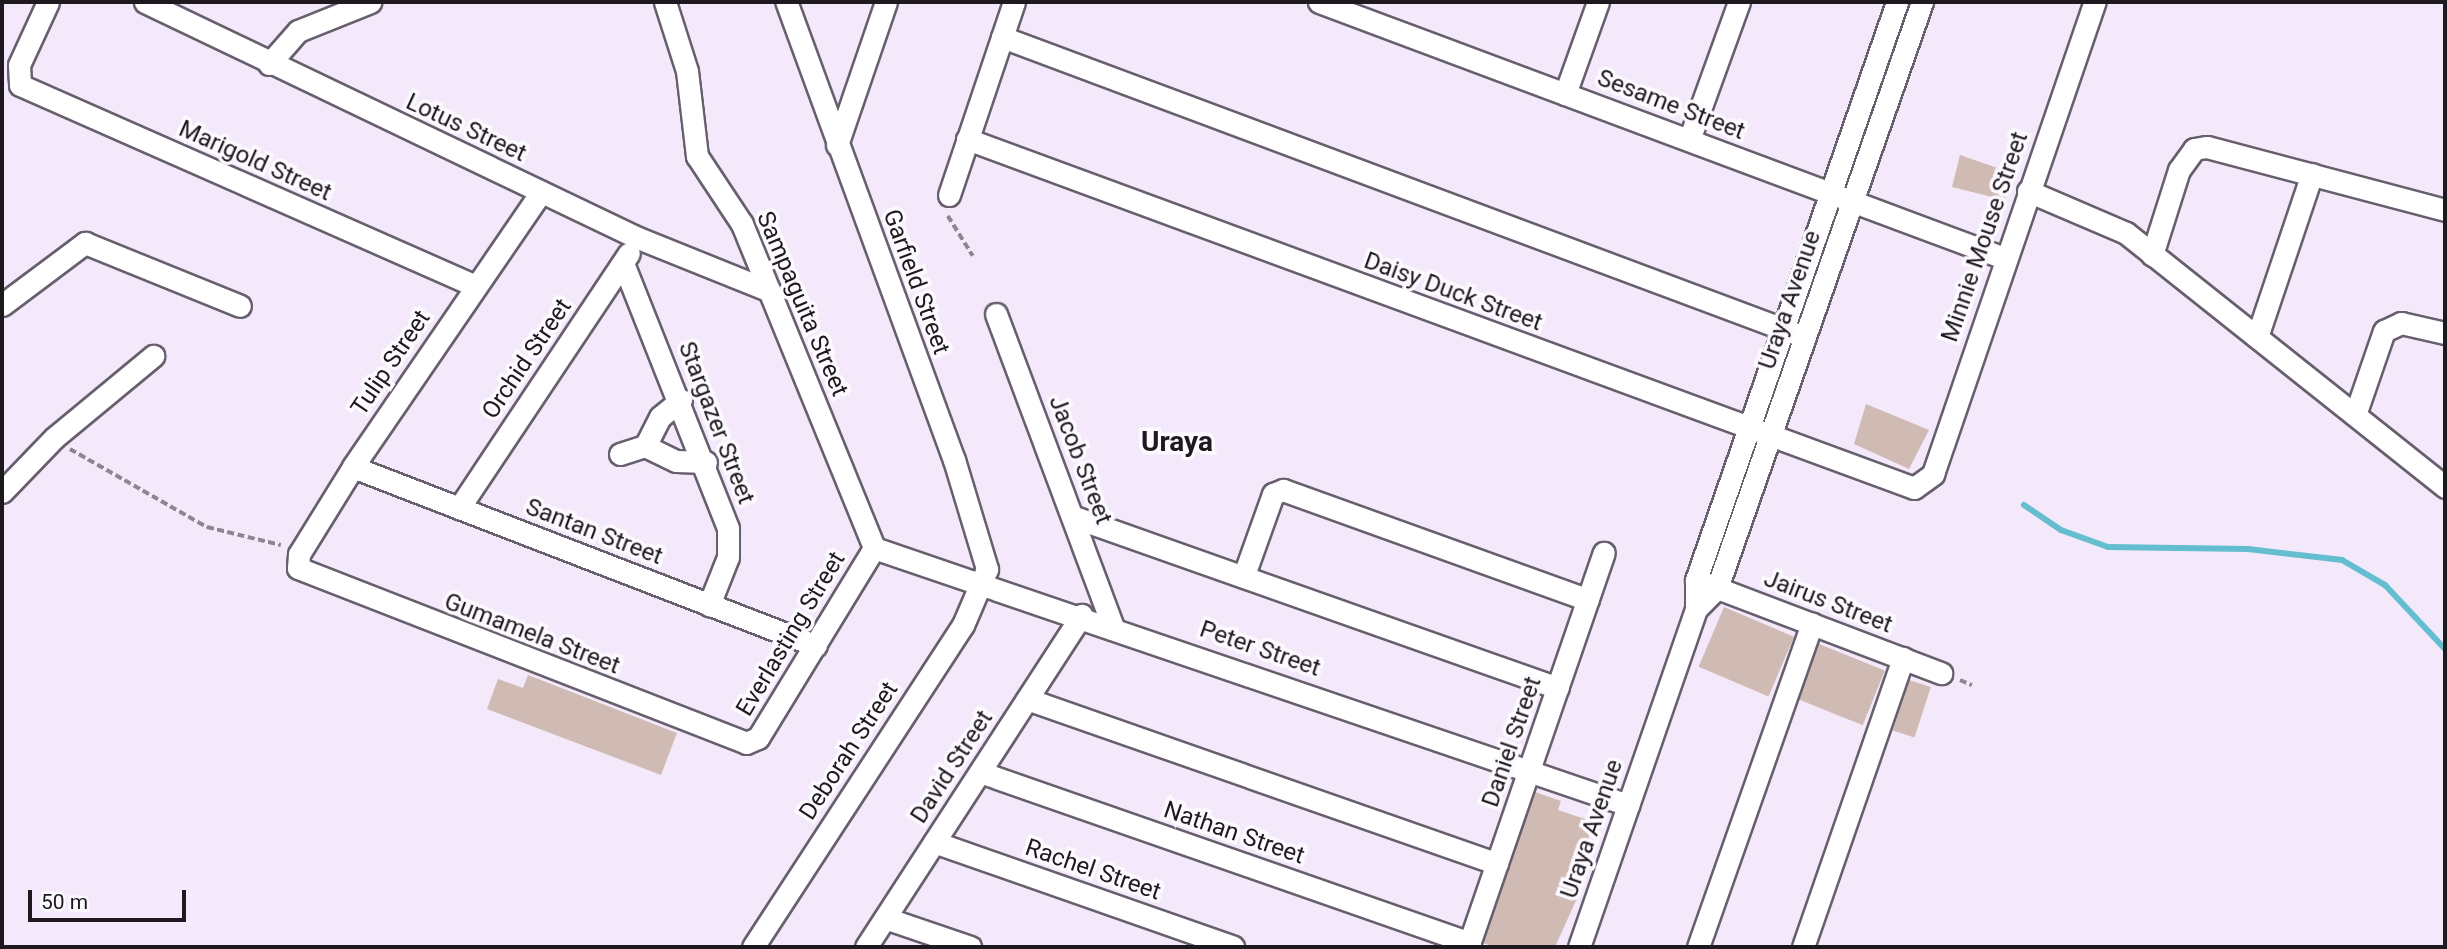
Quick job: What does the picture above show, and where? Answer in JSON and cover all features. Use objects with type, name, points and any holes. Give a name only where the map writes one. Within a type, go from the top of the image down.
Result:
[{"type":"street","name":"Marigold Street","points":[[48,2],[17,79],[27,89],[475,286]]},
{"type":"street","name":"Lotus Street","points":[[145,2],[269,64],[638,238],[770,291]]},
{"type":"street","points":[[269,64],[298,32],[370,2]]},
{"type":"street","name":"Sampaguita Street","points":[[665,2],[687,71],[697,156],[742,224],[874,548]]},
{"type":"street","name":"Garfield Street","points":[[786,2],[985,549],[985,582]]},
{"type":"street","points":[[837,145],[886,2]]},
{"type":"street","points":[[949,195],[1014,2]]},
{"type":"street","name":"Sesame Street","points":[[1319,2],[2004,258]]},
{"type":"street","points":[[1565,94],[1598,2]]},
{"type":"street","points":[[1689,140],[1739,2]]},
{"type":"street","name":"Uraya Avenue","points":[[1696,609],[1717,588],[1922,2]]},
{"type":"street","name":"Minnie Mouse Street","points":[[1922,487],[1933,474],[2004,258],[2095,2]]},
{"type":"street","points":[[1894,11],[1912,28]]},
{"type":"street","name":"Uraya Avenue","points":[[1579,947],[1696,609],[1696,580],[1894,11]]},
{"type":"street","points":[[1002,37],[1805,337]]},
{"type":"street","name":"Daisy Duck Street","points":[[967,139],[1906,488],[1922,487]]},
{"type":"street","points":[[2152,255],[2179,170],[2194,149],[2217,148],[2445,210]]},
{"type":"street","points":[[2257,337],[2312,174]]},
{"type":"street","points":[[2028,191],[2111,224],[2445,487]]},
{"type":"street","name":"Tulip Street","points":[[299,561],[353,467],[541,192]]},
{"type":"street","name":"Orchid Street","points":[[458,508],[638,238]]},
{"type":"street","points":[[2,304],[85,243],[240,306]]},
{"type":"street","name":"Stargazer Street","points":[[623,263],[706,462],[730,540],[709,605]]},
{"type":"street","name":"Jacob Street","points":[[996,314],[1074,517],[1112,625]]},
{"type":"street","points":[[2355,415],[2384,331],[2401,323],[2445,333]]},
{"type":"street","points":[[2,492],[54,438],[153,356]]},
{"type":"street","points":[[645,446],[660,417],[681,400]]},
{"type":"street","points":[[620,454],[645,446],[676,461],[706,462]]},
{"type":"street","name":"Santan Street","points":[[353,467],[816,646]]},
{"type":"street","points":[[1244,575],[1273,494],[1283,490],[1588,600]]},
{"type":"street","points":[[1074,517],[1558,688]]},
{"type":"street","name":"Peter Street","points":[[874,548],[1112,625],[1628,805]]},
{"type":"street","name":"Everlasting Street","points":[[750,743],[816,646],[874,548]]},
{"type":"street","name":"Daniel Street","points":[[1469,945],[1604,553]]},
{"type":"street","name":"Gumamela Street","points":[[299,561],[750,743]]},
{"type":"street","name":"Jairus Street","points":[[1696,580],[1941,673]]},
{"type":"street","name":"Deborah Street","points":[[753,947],[963,625],[985,582]]},
{"type":"street","name":"David Street","points":[[866,947],[1082,615]]},
{"type":"street","points":[[1698,947],[1812,624]]},
{"type":"street","points":[[1803,947],[1903,658]]},
{"type":"street","points":[[1027,699],[1497,864]]},
{"type":"street","name":"Nathan Street","points":[[980,772],[1469,945]]},
{"type":"street","name":"Rachel Street","points":[[934,842],[1233,947]]},
{"type":"street","points":[[885,918],[970,947]]},
{"type":"path","points":[[949,195],[949,220],[973,256]]},
{"type":"path","points":[[54,438],[189,519],[299,561]]},
{"type":"building","points":[[1960,155],[2015,174],[2004,200],[1952,187]]},
{"type":"building","points":[[1866,404],[1929,430],[1909,469],[1854,444]]},
{"type":"building","points":[[1724,607],[1794,637],[1769,697],[1699,667]]},
{"type":"building","points":[[1819,644],[1885,671],[1863,725],[1797,699]]},
{"type":"building","points":[[528,675],[677,733],[661,775],[487,709],[498,679],[523,688]]},
{"type":"building","points":[[1909,680],[1931,687],[1914,738],[1893,730]]},
{"type":"building","points":[[1535,792],[1561,801],[1558,810],[1594,822],[1583,853],[1590,856],[1582,887],[1555,947],[1496,947],[1483,943]]},
{"type":"waterway","points":[[2024,505],[2061,530],[2108,547],[2248,549],[2342,560],[2385,585],[2445,649]]},
{"type":"district","name":"Uraya","points":[[1177,442]]}]
